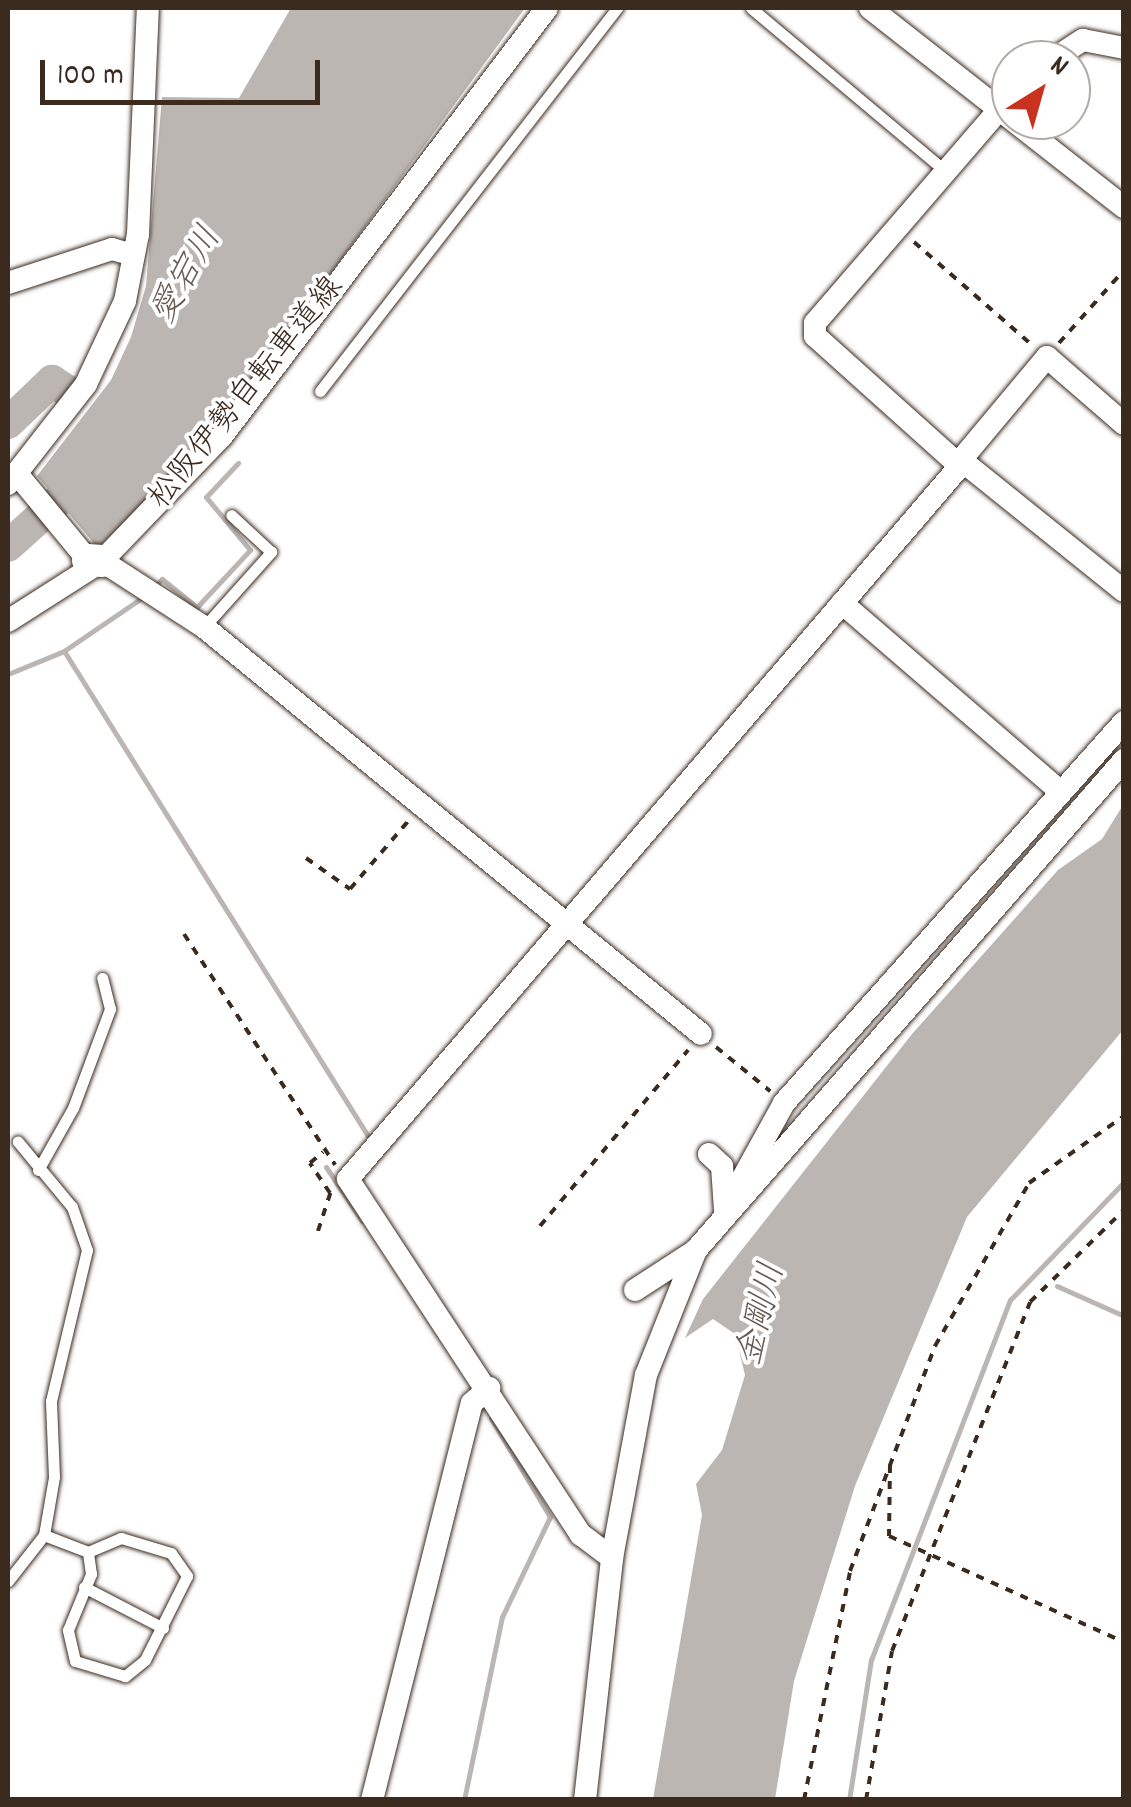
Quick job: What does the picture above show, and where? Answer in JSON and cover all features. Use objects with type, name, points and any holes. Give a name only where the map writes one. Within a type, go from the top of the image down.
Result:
[{"type":"street","points":[[148,8],[130,254],[132,279],[102,358],[13,479],[95,560],[138,581],[204,628],[701,1034]]},
{"type":"street","name":"松阪伊勢自転車道線","points":[[8,621],[95,560],[222,436],[547,8]]},
{"type":"street","points":[[870,8],[991,94]]},
{"type":"street","points":[[1091,41],[1124,48]]},
{"type":"street","points":[[991,117],[816,323],[815,336],[1124,591]]},
{"type":"street","points":[[1046,140],[1124,206]]},
{"type":"street","points":[[8,283],[112,249],[130,254]]},
{"type":"street","points":[[612,1558],[581,1536],[481,1394],[348,1179],[842,603],[1046,357],[1124,424]]},
{"type":"street","points":[[842,603],[1061,792]]},
{"type":"street","points":[[725,1210],[784,1102],[1124,722]]},
{"type":"street","points":[[585,1800],[612,1558],[646,1376],[696,1250],[725,1210],[1124,760]]},
{"type":"street","points":[[709,1154],[722,1166],[725,1210]]},
{"type":"street","points":[[635,1290],[696,1250]]},
{"type":"street","points":[[372,1800],[481,1394]]},
{"type":"lane","points":[[320,391],[617,8]]},
{"type":"lane","points":[[750,8],[944,170]]},
{"type":"lane","points":[[204,628],[272,552],[231,515]]},
{"type":"lane","points":[[38,1170],[73,1108],[110,1009],[102,978]]},
{"type":"lane","points":[[8,1581],[44,1535],[54,1477],[50,1401],[87,1250],[72,1207],[18,1142]]},
{"type":"lane","points":[[44,1535],[88,1552],[121,1538],[171,1553],[187,1576],[163,1628],[126,1676],[75,1661],[68,1630],[84,1587],[88,1552]]},
{"type":"lane","points":[[84,1587],[163,1628]]},
{"type":"path","points":[[899,229],[1046,357],[1124,270]]},
{"type":"path","points":[[306,858],[350,889],[426,808]]},
{"type":"path","points":[[184,934],[323,1152],[348,1179]]},
{"type":"path","points":[[540,1226],[701,1034],[784,1102]]},
{"type":"path","points":[[804,1800],[850,1570],[967,1280],[1029,1182],[1124,1116]]},
{"type":"path","points":[[318,1232],[330,1193],[310,1163],[323,1152]]},
{"type":"path","points":[[866,1800],[892,1651],[926,1553],[1030,1302],[1124,1210]]},
{"type":"path","points":[[890,1465],[889,1536],[1124,1642]]},
{"type":"water","name":"愛宕川","points":[[291,8],[525,8],[220,425],[98,548],[37,476],[111,380],[131,337],[146,286],[162,97],[239,98]]},
{"type":"water","name":"金剛川","points":[[1123,805],[1123,1030],[967,1217],[855,1486],[794,1681],[775,1799],[653,1799],[702,1515],[696,1484],[722,1450],[745,1375],[735,1334],[713,1319],[685,1338],[703,1299],[912,1034],[1058,870],[1102,839]]},
{"type":"waterway","points":[[8,423],[52,381],[66,390]]},
{"type":"waterway","points":[[153,588],[162,579],[197,607],[250,550],[206,497],[238,463]]},
{"type":"waterway","points":[[8,546],[91,471]]},
{"type":"waterway","points":[[146,595],[64,651],[368,1136]]},
{"type":"waterway","points":[[8,674],[64,651]]},
{"type":"waterway","points":[[326,1167],[362,1221]]},
{"type":"waterway","points":[[849,1800],[871,1660],[1010,1300],[1124,1182]]},
{"type":"waterway","points":[[1057,1286],[1124,1316]]},
{"type":"waterway","points":[[464,1800],[502,1617],[550,1517],[491,1418]]}]
